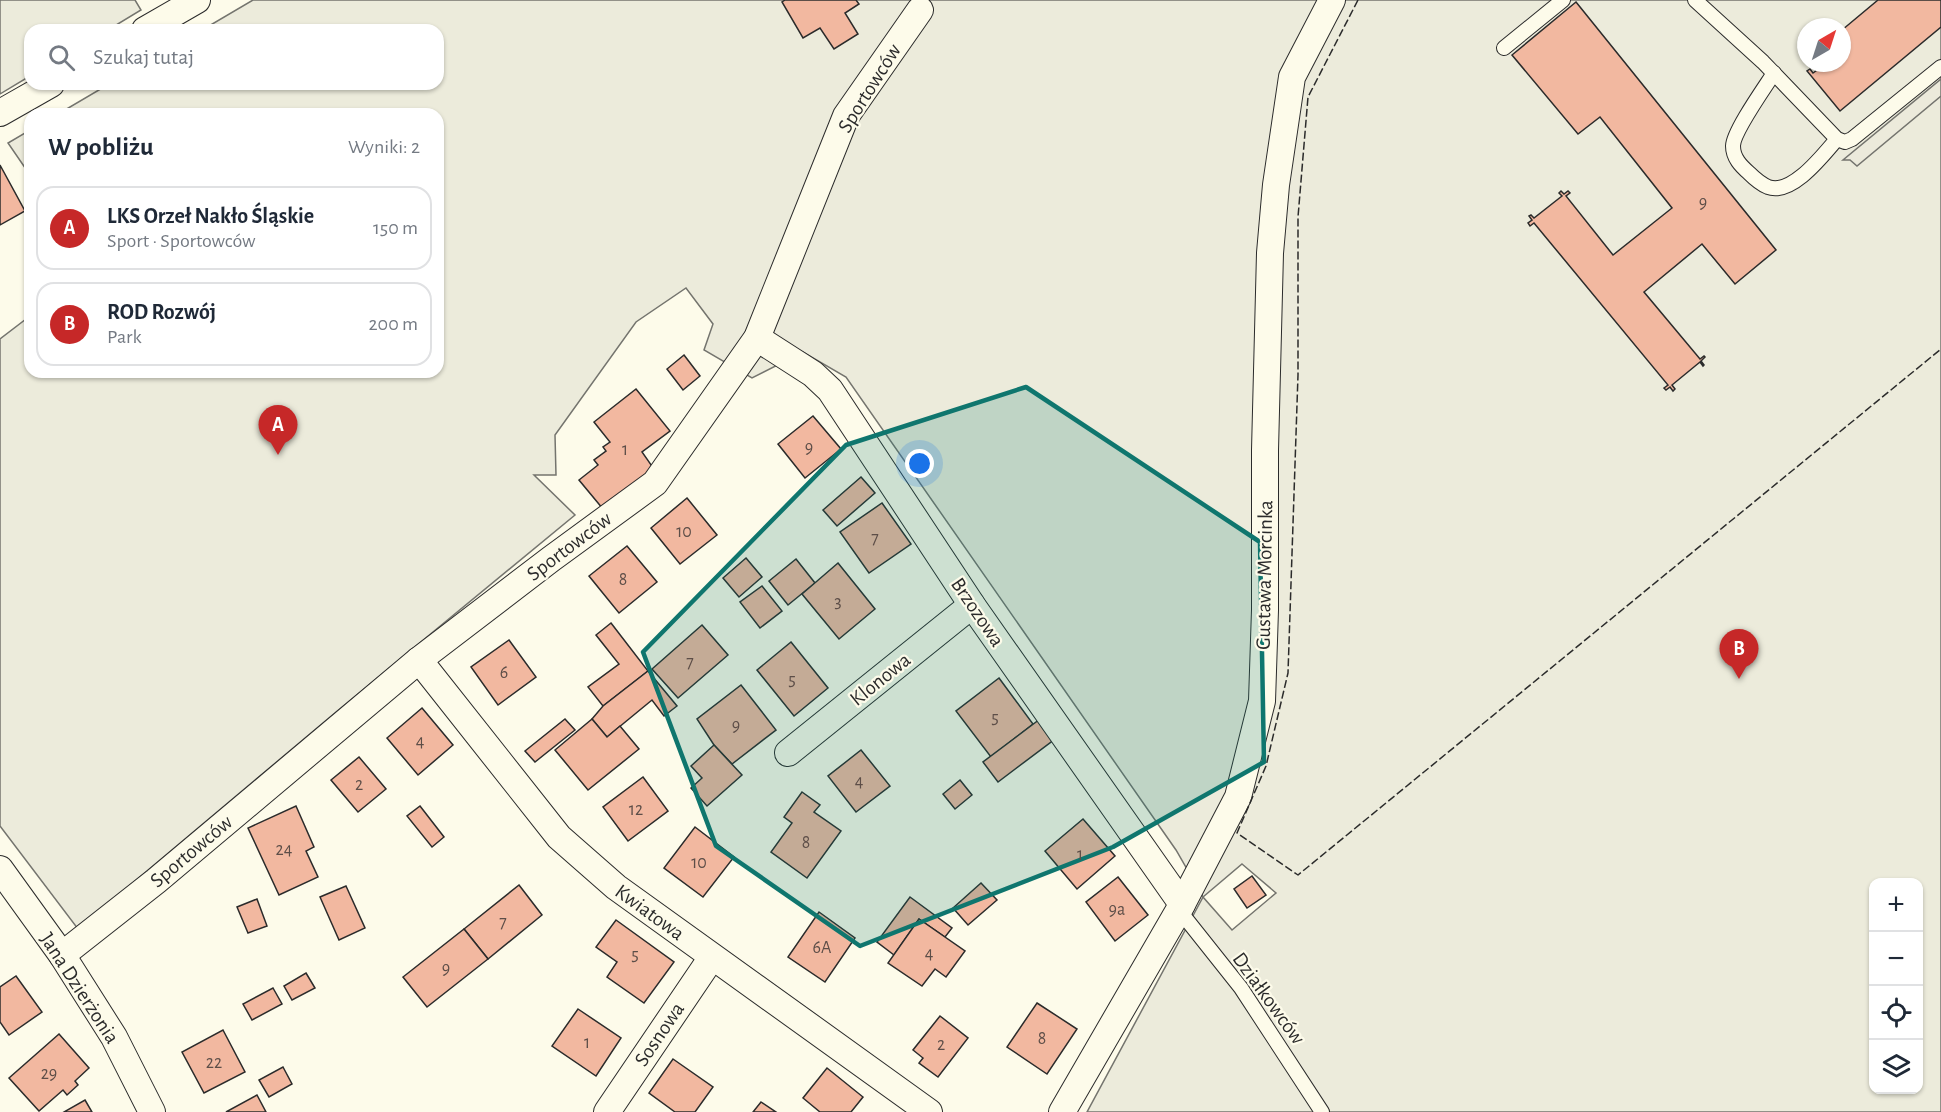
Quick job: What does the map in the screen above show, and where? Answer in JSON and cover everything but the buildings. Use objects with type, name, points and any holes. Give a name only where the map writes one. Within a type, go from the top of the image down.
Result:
[{"type":"street","points":[[155,24],[197,0]]},
{"type":"street","name":"Gustawa Morcinka","points":[[1062,1112],[1180,907],[1238,797],[1262,701],[1270,253],[1276,185],[1292,76],[1332,0]]},
{"type":"street","name":"Sportowców","points":[[62,955],[156,881],[419,660],[655,483],[757,338],[846,116],[922,3]]},
{"type":"street","points":[[0,113],[40,90]]},
{"type":"street","name":"Brzozowa","points":[[757,338],[813,374],[830,390],[972,605],[1180,907]]},
{"type":"street","name":"Klonowa","points":[[788,753],[972,605]]},
{"type":"street","name":"Kwiatowa","points":[[419,660],[559,837],[616,887],[929,1112]]},
{"type":"street","name":"Jana Dzierżonia","points":[[0,869],[62,955],[114,1037],[152,1112]]},
{"type":"street","name":"Sosnowa","points":[[607,1112],[712,957]]},
{"type":"lane","points":[[1504,48],[1563,0]]},
{"type":"lane","points":[[1695,0],[1774,74],[1837,139],[1845,142],[1852,139],[1941,68]]},
{"type":"lane","points":[[1774,74],[1738,131],[1733,146],[1736,160],[1744,169],[1768,187],[1780,188],[1794,184],[1837,139]]},
{"type":"lane","name":"Działkowców","points":[[1180,907],[1240,988],[1322,1112]]},
{"type":"highlighted area","points":[[1026,387],[1260,542],[1264,762],[1113,847],[860,946],[716,846],[643,652],[846,445]]},
{"type":"shaded area","points":[[0,0],[135,0],[141,10],[118,24],[24,24],[24,80],[0,94]]},
{"type":"shaded area","points":[[253,0],[1941,0],[1941,1112],[1087,1112],[1203,897],[1176,850],[846,377],[803,352],[752,378],[704,350],[713,324],[686,288],[636,322],[555,435],[556,475],[534,475],[575,515],[78,929],[0,826],[0,339],[24,321],[24,378],[444,378],[444,108],[68,108],[99,90],[444,90],[444,24],[212,24]],"holes":[[[1242,864],[1276,893],[1232,930],[1203,897]]]},
{"type":"shaded area","points":[[1941,79],[1941,96],[1857,166],[1850,160],[1843,160]]},
{"type":"shaded area","points":[[24,134],[24,166],[8,143]]},
{"type":"fence","points":[[1358,0],[1308,97],[1298,217],[1298,375],[1288,673],[1266,766],[1237,833],[1298,875],[1941,349]]},
{"type":"place","name":"LKS Orzeł Nakło Śląskie","points":[[278,455]]},
{"type":"place","name":"ROD Rozwój","points":[[1739,679]]}]
